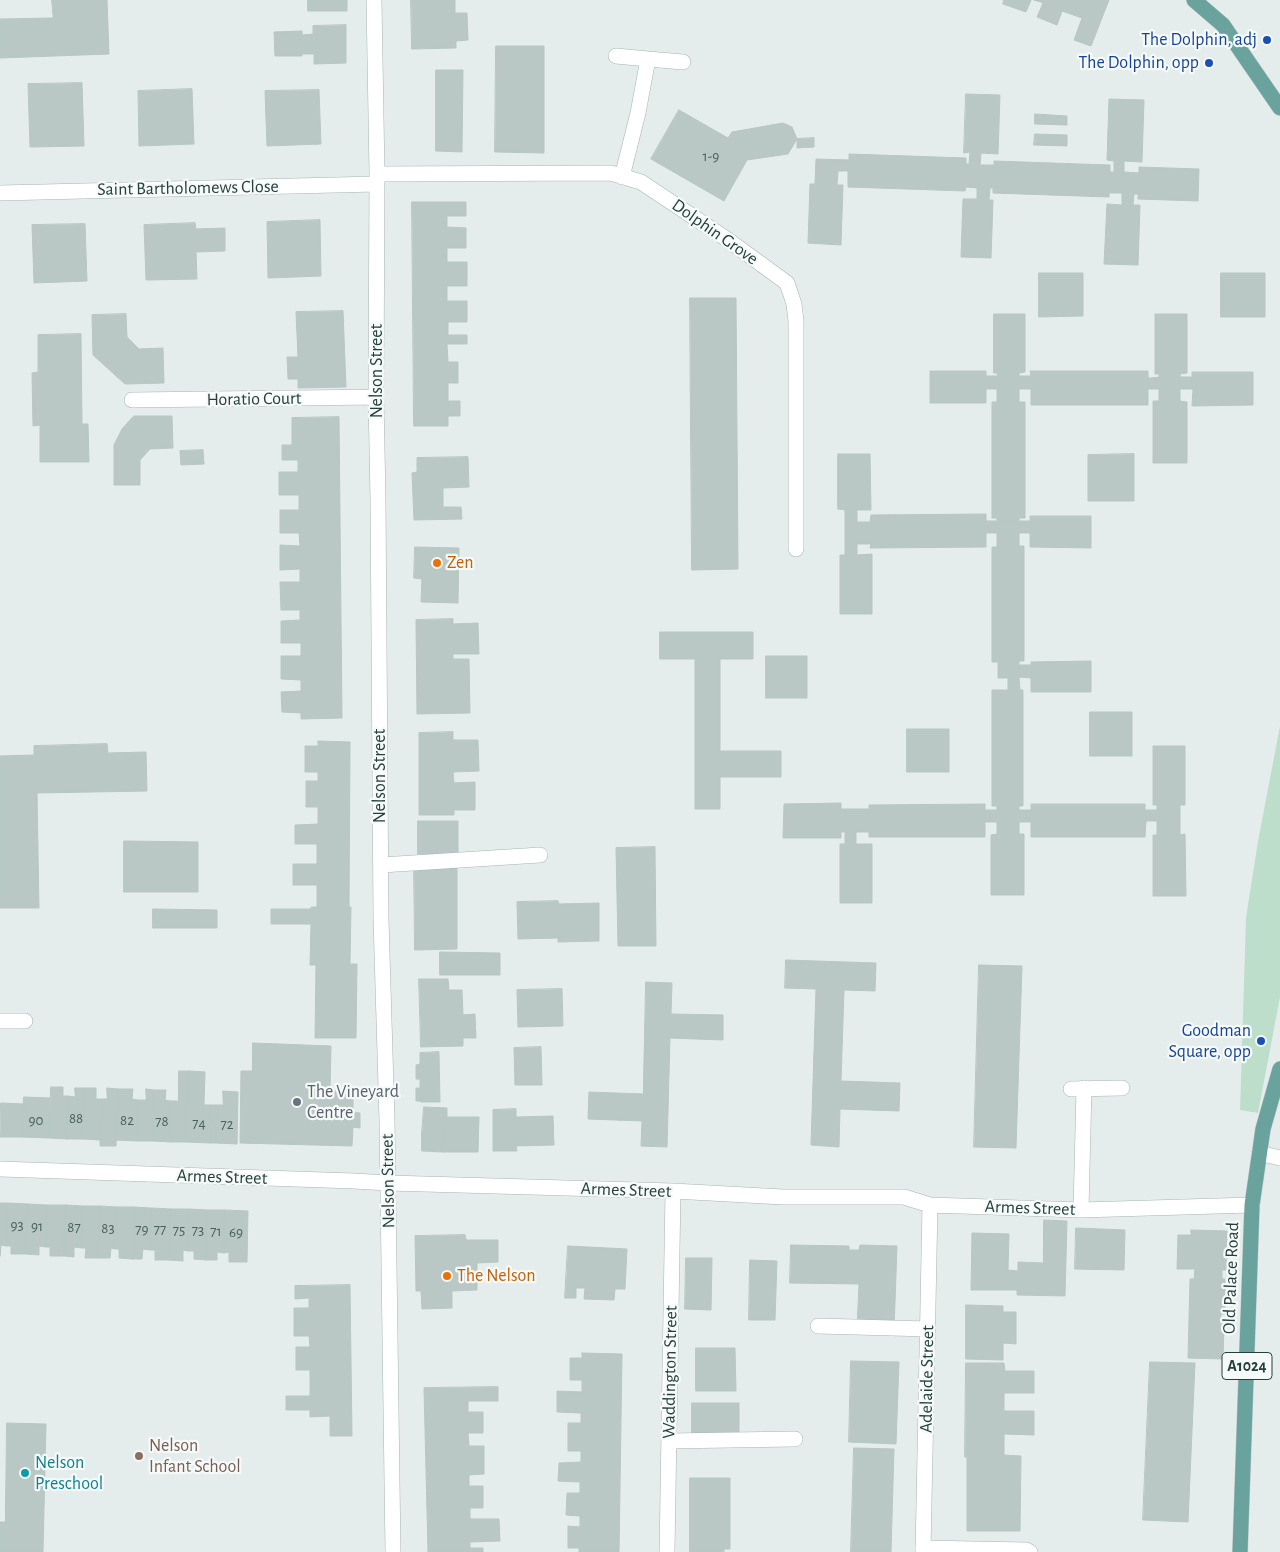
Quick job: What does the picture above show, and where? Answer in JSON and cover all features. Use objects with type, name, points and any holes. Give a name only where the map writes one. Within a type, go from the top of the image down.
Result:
[{"type":"main road","points":[[1194,0],[1223,26],[1280,108]]},
{"type":"main road","name":"Old Palace Road","points":[[1240,1552],[1252,1205],[1263,1129],[1280,1069]]},
{"type":"street","name":"Nelson Street","points":[[374,0],[377,179],[376,397],[381,865],[393,1552]]},
{"type":"street","points":[[616,56],[684,62]]},
{"type":"street","points":[[622,176],[638,113],[648,59]]},
{"type":"street","name":"Dolphin Grove","points":[[377,179],[611,173],[641,182],[670,200],[787,283],[794,304],[796,321],[796,549]]},
{"type":"street","name":"Saint Bartholomews Close","points":[[0,192],[377,179]]},
{"type":"street","name":"Horatio Court","points":[[132,400],[376,397]]},
{"type":"street","points":[[381,865],[540,855]]},
{"type":"street","points":[[0,1020],[25,1021]]},
{"type":"street","points":[[1081,1210],[1077,1088],[1122,1088]]},
{"type":"street","points":[[1259,1153],[1280,1158]]},
{"type":"street","name":"Armes Street","points":[[0,1169],[388,1184],[673,1191],[783,1197],[904,1197],[930,1205],[1081,1210],[1252,1205]]},
{"type":"street","name":"Waddington Street","points":[[667,1552],[673,1191]]},
{"type":"street","name":"Adelaide Street","points":[[923,1550],[930,1205]]},
{"type":"street","points":[[818,1326],[928,1329]]},
{"type":"street","points":[[669,1441],[795,1439]]},
{"type":"street","points":[[923,1550],[1026,1550],[1030,1552]]},
{"type":"green space","points":[[1280,726],[1280,997],[1258,1113],[1240,1110],[1246,918],[1258,841]]},
{"type":"building","points":[[52,0],[107,0],[109,54],[0,58],[0,19],[53,18]]},
{"type":"building","points":[[308,0],[347,0],[347,11],[308,11]]},
{"type":"building","points":[[411,0],[455,0],[455,13],[467,13],[468,40],[456,41],[456,48],[412,49]]},
{"type":"building","points":[[1004,0],[1031,0],[1026,12],[1003,4]]},
{"type":"building","points":[[1034,0],[1109,0],[1091,46],[1074,40],[1082,18],[1062,11],[1057,25],[1037,17],[1043,3]]},
{"type":"building","points":[[346,25],[346,63],[314,64],[314,54],[275,56],[274,32],[302,31],[302,35],[313,34],[313,26]]},
{"type":"building","points":[[496,46],[544,46],[544,153],[495,152]]},
{"type":"building","points":[[436,70],[463,70],[462,152],[436,151]]},
{"type":"building","points":[[82,83],[84,146],[30,147],[28,84]]},
{"type":"building","points":[[192,89],[194,144],[139,146],[138,91]]},
{"type":"building","points":[[319,90],[321,144],[267,146],[265,91]]},
{"type":"building","points":[[966,94],[1000,95],[998,154],[981,153],[980,165],[994,165],[994,161],[1110,165],[1110,172],[1114,172],[1114,161],[1107,160],[1109,99],[1144,100],[1142,162],[1124,161],[1124,172],[1139,173],[1139,167],[1199,169],[1198,201],[1138,199],[1138,194],[1134,194],[1133,205],[1140,205],[1138,265],[1104,264],[1107,204],[1122,205],[1122,193],[1109,193],[1109,197],[993,193],[993,188],[990,188],[989,200],[993,200],[991,258],[961,257],[963,199],[977,199],[977,188],[966,187],[965,191],[848,187],[848,171],[838,171],[837,185],[843,185],[841,245],[808,243],[810,184],[815,184],[816,159],[849,160],[849,154],[966,158],[966,164],[969,164],[970,152],[964,153]]},
{"type":"building","points":[[679,110],[728,138],[732,132],[783,123],[792,127],[797,139],[788,154],[747,160],[724,201],[651,159]]},
{"type":"building","points":[[1035,114],[1067,116],[1067,125],[1035,124]]},
{"type":"building","points":[[1035,134],[1067,135],[1067,146],[1034,145]]},
{"type":"building","points":[[814,138],[814,147],[797,148],[797,139]]},
{"type":"building","points":[[412,202],[466,202],[466,216],[447,216],[447,227],[466,228],[466,248],[447,248],[447,262],[467,262],[467,286],[447,286],[447,301],[467,301],[467,322],[448,322],[448,335],[467,335],[467,344],[447,344],[448,362],[458,362],[458,383],[448,383],[448,401],[460,401],[460,416],[448,416],[448,426],[414,426]]},
{"type":"building","points":[[320,220],[321,276],[268,278],[267,222]]},
{"type":"building","points":[[195,223],[196,229],[225,228],[225,251],[196,252],[197,279],[146,280],[144,225]]},
{"type":"building","points":[[85,224],[87,281],[34,283],[32,225]]},
{"type":"building","points":[[1039,273],[1083,273],[1083,316],[1039,317]]},
{"type":"building","points":[[1221,273],[1265,273],[1265,317],[1221,317]]},
{"type":"building","points":[[690,298],[736,298],[738,569],[692,570]]},
{"type":"building","points":[[343,311],[346,387],[298,388],[298,379],[288,379],[287,357],[298,357],[296,312]]},
{"type":"building","points":[[126,314],[127,337],[139,349],[163,348],[164,383],[125,384],[93,355],[92,315]]},
{"type":"building","points":[[994,314],[1025,314],[1025,372],[1019,373],[1019,376],[1031,376],[1030,371],[1148,371],[1148,378],[1151,378],[1159,377],[1159,374],[1155,374],[1155,314],[1187,314],[1187,373],[1180,374],[1180,377],[1192,377],[1192,372],[1253,372],[1253,405],[1192,406],[1193,389],[1180,389],[1180,401],[1187,402],[1187,463],[1153,463],[1153,401],[1159,401],[1159,389],[1148,389],[1148,405],[1031,405],[1031,389],[1019,389],[1019,402],[1025,402],[1025,518],[1019,518],[1019,521],[997,521],[997,518],[992,518],[992,402],[997,402],[997,389],[986,389],[986,403],[930,403],[930,371],[986,371],[986,376],[998,376],[997,373],[994,373]]},
{"type":"building","points":[[81,334],[82,424],[88,424],[89,462],[40,462],[40,425],[33,426],[32,373],[38,372],[38,335]]},
{"type":"building","points":[[134,416],[172,416],[173,448],[150,449],[140,460],[140,485],[114,485],[114,445],[122,429]]},
{"type":"building","points":[[339,417],[342,718],[301,719],[301,713],[282,712],[281,692],[301,691],[301,680],[281,679],[281,656],[301,656],[301,643],[281,643],[281,621],[300,620],[300,610],[281,610],[280,582],[300,582],[300,569],[280,570],[280,545],[300,546],[299,533],[280,533],[280,510],[299,510],[299,495],[279,495],[279,472],[298,472],[298,460],[282,460],[282,445],[292,445],[292,418]]},
{"type":"building","points":[[203,450],[204,464],[181,465],[180,451]]},
{"type":"building","points":[[838,454],[870,454],[871,510],[857,510],[857,522],[870,522],[871,515],[986,514],[986,521],[1030,521],[1030,516],[1091,516],[1091,548],[1030,547],[1030,533],[1019,533],[1019,546],[1024,546],[1024,661],[1019,661],[1019,665],[1031,665],[1031,662],[1091,661],[1091,692],[1031,692],[1031,678],[1019,677],[1020,690],[1023,690],[1023,806],[1019,806],[1019,810],[1031,810],[1031,804],[1145,804],[1145,810],[1157,810],[1157,805],[1153,805],[1153,746],[1185,746],[1185,805],[1180,805],[1180,835],[1185,834],[1186,896],[1153,896],[1153,835],[1157,835],[1157,821],[1146,821],[1145,837],[1031,837],[1031,822],[1019,822],[1019,834],[1024,834],[1024,895],[991,895],[991,835],[997,834],[997,822],[985,822],[985,837],[869,837],[869,832],[856,832],[856,844],[872,844],[872,903],[840,903],[840,844],[845,844],[845,832],[841,832],[841,838],[783,838],[784,804],[841,803],[841,809],[869,809],[869,805],[985,804],[985,810],[997,810],[997,806],[992,806],[992,690],[1008,690],[1008,678],[998,678],[998,662],[992,662],[992,547],[997,547],[997,533],[986,533],[986,547],[870,548],[871,544],[857,544],[857,555],[872,554],[872,614],[840,614],[840,555],[845,555],[845,510],[838,509]]},
{"type":"building","points":[[1134,454],[1134,501],[1088,501],[1088,455]]},
{"type":"building","points":[[468,457],[469,487],[443,488],[443,507],[461,507],[462,519],[414,520],[412,473],[417,472],[417,458]]},
{"type":"building","name":"Zen","points":[[415,547],[459,548],[458,603],[421,602],[422,579],[414,578]]},
{"type":"building","points":[[453,619],[453,624],[478,623],[479,654],[453,654],[453,659],[469,659],[470,713],[417,714],[416,620]]},
{"type":"building","points":[[660,632],[753,632],[753,659],[720,659],[720,751],[781,751],[781,777],[720,777],[720,809],[695,809],[695,659],[660,659]]},
{"type":"building","points":[[766,656],[807,656],[807,698],[766,698]]},
{"type":"building","points":[[1090,712],[1132,712],[1132,756],[1090,756]]},
{"type":"building","points":[[907,729],[949,729],[949,772],[907,772]]},
{"type":"building","points":[[453,732],[453,740],[478,740],[479,771],[453,772],[454,783],[475,782],[475,810],[454,810],[454,815],[419,815],[419,733]]},
{"type":"building","points":[[318,741],[350,742],[350,964],[357,964],[356,1038],[315,1038],[316,965],[310,965],[311,924],[271,924],[271,909],[311,909],[311,907],[317,907],[317,885],[293,885],[293,864],[317,864],[317,844],[295,844],[295,825],[318,824],[318,807],[306,807],[306,781],[318,781],[318,772],[305,772],[305,746],[318,746]]},
{"type":"building","points":[[107,744],[108,753],[146,752],[147,791],[37,793],[39,908],[0,908],[0,756],[34,755],[34,746]]},
{"type":"building","points":[[418,821],[458,821],[458,854],[418,854]]},
{"type":"building","points":[[124,841],[198,842],[198,892],[124,892]]},
{"type":"building","points":[[655,847],[656,946],[618,946],[616,848]]},
{"type":"building","points":[[414,867],[457,867],[457,949],[415,950]]},
{"type":"building","points":[[558,901],[559,904],[599,903],[599,941],[558,942],[558,938],[518,939],[517,902]]},
{"type":"building","points":[[153,909],[217,910],[217,928],[153,928]]},
{"type":"building","points":[[440,952],[500,953],[500,975],[440,975]]},
{"type":"building","points":[[786,960],[876,963],[875,991],[844,990],[841,1081],[900,1083],[899,1111],[840,1109],[839,1147],[811,1145],[816,989],[785,988]]},
{"type":"building","points":[[979,965],[1022,966],[1016,1148],[974,1147]]},
{"type":"building","points":[[419,979],[448,979],[449,990],[462,990],[463,1015],[475,1014],[476,1038],[463,1038],[463,1046],[421,1047]]},
{"type":"building","points":[[646,982],[672,983],[671,1014],[723,1015],[723,1040],[670,1038],[667,1147],[641,1146],[642,1121],[588,1119],[589,1092],[643,1094]]},
{"type":"building","points":[[562,989],[563,1026],[518,1027],[517,990]]},
{"type":"building","name":"The Vineyard Centre","points":[[253,1043],[331,1046],[330,1091],[353,1091],[353,1112],[360,1113],[360,1128],[353,1127],[352,1146],[240,1143],[241,1071],[252,1071]]},
{"type":"building","points":[[541,1047],[542,1085],[515,1085],[514,1048]]},
{"type":"building","points":[[439,1052],[440,1102],[416,1101],[416,1088],[420,1088],[420,1079],[416,1079],[416,1065],[420,1064],[420,1053]]},
{"type":"building","points":[[179,1071],[189,1071],[186,1142],[170,1142],[171,1101],[178,1101]]},
{"type":"building","points":[[189,1071],[205,1072],[204,1105],[211,1105],[210,1143],[186,1142]]},
{"type":"building","points":[[51,1087],[63,1087],[63,1096],[68,1096],[67,1139],[49,1138]]},
{"type":"building","points":[[75,1088],[85,1088],[83,1139],[67,1139],[68,1096],[75,1097]]},
{"type":"building","points":[[85,1088],[96,1088],[96,1099],[101,1099],[100,1140],[83,1139]]},
{"type":"building","points":[[107,1088],[118,1089],[116,1146],[100,1146],[101,1099],[107,1099]]},
{"type":"building","points":[[118,1089],[133,1089],[132,1099],[138,1100],[137,1141],[116,1140]]},
{"type":"building","points":[[146,1089],[154,1090],[153,1141],[137,1141],[138,1100],[146,1100]]},
{"type":"building","points":[[154,1090],[166,1090],[165,1100],[171,1101],[170,1142],[153,1141]]},
{"type":"building","points":[[223,1091],[238,1092],[237,1144],[216,1143],[217,1105],[223,1105]]},
{"type":"building","points":[[24,1097],[50,1098],[49,1138],[22,1137]]},
{"type":"building","points":[[1,1103],[24,1104],[22,1137],[0,1137]]},
{"type":"building","points":[[211,1105],[217,1105],[216,1143],[210,1143]]},
{"type":"building","points":[[424,1107],[447,1108],[447,1117],[479,1117],[478,1152],[443,1152],[444,1134],[422,1133]]},
{"type":"building","points":[[516,1109],[516,1117],[553,1116],[554,1145],[516,1146],[517,1151],[493,1151],[493,1110]]},
{"type":"building","points":[[422,1133],[444,1134],[443,1152],[422,1151]]},
{"type":"building","points":[[0,1203],[7,1203],[6,1246],[1,1245],[0,1256]]},
{"type":"building","points":[[7,1203],[28,1204],[26,1254],[11,1254],[11,1246],[6,1246]]},
{"type":"building","points":[[28,1204],[47,1205],[46,1247],[39,1246],[39,1255],[26,1254]]},
{"type":"building","points":[[47,1205],[66,1205],[64,1256],[50,1256],[50,1247],[46,1247]]},
{"type":"building","points":[[66,1205],[83,1206],[82,1248],[74,1247],[74,1257],[64,1256]]},
{"type":"building","points":[[83,1206],[100,1206],[99,1258],[85,1258],[86,1248],[82,1248]]},
{"type":"building","points":[[100,1206],[117,1207],[115,1249],[111,1248],[110,1258],[99,1258]]},
{"type":"building","points":[[117,1207],[134,1207],[133,1259],[119,1258],[119,1249],[115,1249]]},
{"type":"building","points":[[134,1207],[151,1208],[150,1250],[143,1249],[142,1259],[133,1259]]},
{"type":"building","points":[[151,1208],[171,1209],[169,1260],[155,1260],[155,1250],[150,1250]]},
{"type":"building","points":[[171,1209],[189,1209],[188,1251],[183,1250],[183,1261],[169,1260]]},
{"type":"building","points":[[189,1209],[207,1210],[206,1260],[194,1259],[194,1251],[188,1251]]},
{"type":"building","points":[[207,1210],[225,1210],[224,1253],[217,1252],[217,1260],[206,1260]]},
{"type":"building","points":[[225,1210],[248,1211],[247,1262],[229,1262],[229,1252],[224,1253]]},
{"type":"building","points":[[1044,1220],[1067,1221],[1065,1296],[1017,1295],[1017,1290],[971,1290],[972,1233],[1009,1234],[1008,1270],[1018,1271],[1018,1262],[1043,1263]]},
{"type":"building","points":[[1076,1228],[1125,1230],[1124,1270],[1075,1269]]},
{"type":"building","points":[[1191,1230],[1227,1231],[1226,1270],[1222,1270],[1222,1279],[1225,1279],[1225,1314],[1221,1314],[1220,1324],[1224,1324],[1223,1359],[1188,1358],[1190,1279],[1194,1279],[1195,1269],[1177,1269],[1178,1235],[1191,1235]]},
{"type":"building","name":"The Nelson","points":[[465,1235],[466,1240],[498,1240],[498,1262],[477,1263],[477,1290],[452,1291],[452,1308],[422,1309],[421,1291],[416,1291],[415,1236]]},
{"type":"building","points":[[791,1245],[849,1246],[849,1250],[859,1250],[860,1245],[897,1246],[894,1330],[857,1329],[859,1284],[790,1283]]},
{"type":"building","points":[[568,1246],[627,1249],[625,1289],[615,1289],[614,1300],[584,1299],[585,1288],[576,1288],[576,1298],[565,1298]]},
{"type":"building","points":[[686,1258],[712,1258],[711,1310],[685,1309]]},
{"type":"building","points":[[750,1260],[777,1261],[775,1320],[749,1320]]},
{"type":"building","points":[[350,1285],[352,1436],[330,1436],[330,1416],[310,1417],[310,1410],[286,1410],[286,1396],[310,1396],[310,1370],[296,1370],[296,1347],[310,1347],[309,1336],[294,1336],[294,1308],[309,1308],[309,1298],[295,1299],[295,1286]]},
{"type":"building","points":[[966,1305],[1003,1306],[1003,1312],[1016,1312],[1016,1344],[1003,1343],[1003,1360],[966,1359]]},
{"type":"building","points":[[696,1348],[735,1348],[736,1391],[696,1391]]},
{"type":"building","points":[[582,1353],[622,1354],[619,1552],[579,1552],[579,1548],[568,1548],[568,1526],[580,1527],[580,1516],[566,1515],[567,1493],[580,1493],[580,1482],[558,1481],[559,1463],[581,1462],[581,1451],[568,1451],[568,1423],[581,1423],[581,1413],[557,1412],[557,1391],[582,1392],[582,1380],[570,1380],[570,1358],[582,1358]]},
{"type":"building","points":[[851,1361],[899,1362],[896,1444],[849,1442]]},
{"type":"building","points":[[1150,1362],[1195,1363],[1188,1522],[1143,1520]]},
{"type":"building","points":[[966,1363],[1004,1363],[1005,1371],[1034,1371],[1034,1393],[1004,1393],[1004,1411],[1034,1411],[1034,1435],[1004,1434],[1004,1455],[1021,1456],[1020,1531],[967,1531],[967,1457],[965,1457]]},
{"type":"building","points":[[498,1387],[498,1401],[468,1401],[468,1412],[483,1412],[483,1433],[468,1433],[469,1446],[484,1446],[484,1474],[469,1475],[469,1486],[483,1486],[483,1508],[470,1508],[470,1519],[499,1519],[500,1541],[470,1542],[470,1548],[483,1548],[483,1552],[428,1552],[424,1388]]},
{"type":"building","points":[[692,1403],[739,1403],[739,1440],[692,1440]]},
{"type":"building","name":"Nelson Preschool","points":[[7,1423],[46,1424],[43,1552],[0,1552],[0,1522],[5,1522]]},
{"type":"building","points":[[854,1448],[894,1449],[891,1552],[851,1552]]},
{"type":"building","points":[[690,1478],[730,1478],[730,1549],[724,1549],[724,1552],[690,1552]]},
{"type":"place","name":"The Dolphin, adj","points":[[1267,40]]},
{"type":"place","name":"The Dolphin, opp","points":[[1209,63]]},
{"type":"place","name":"Zen","points":[[437,563]]},
{"type":"place","name":"Goodman Square, opp","points":[[1261,1041]]},
{"type":"place","name":"The Vineyard Centre","points":[[297,1102]]},
{"type":"place","name":"The Nelson","points":[[447,1276]]},
{"type":"place","name":"Nelson Infant School","points":[[139,1456]]},
{"type":"place","name":"Nelson Preschool","points":[[25,1473]]}]
